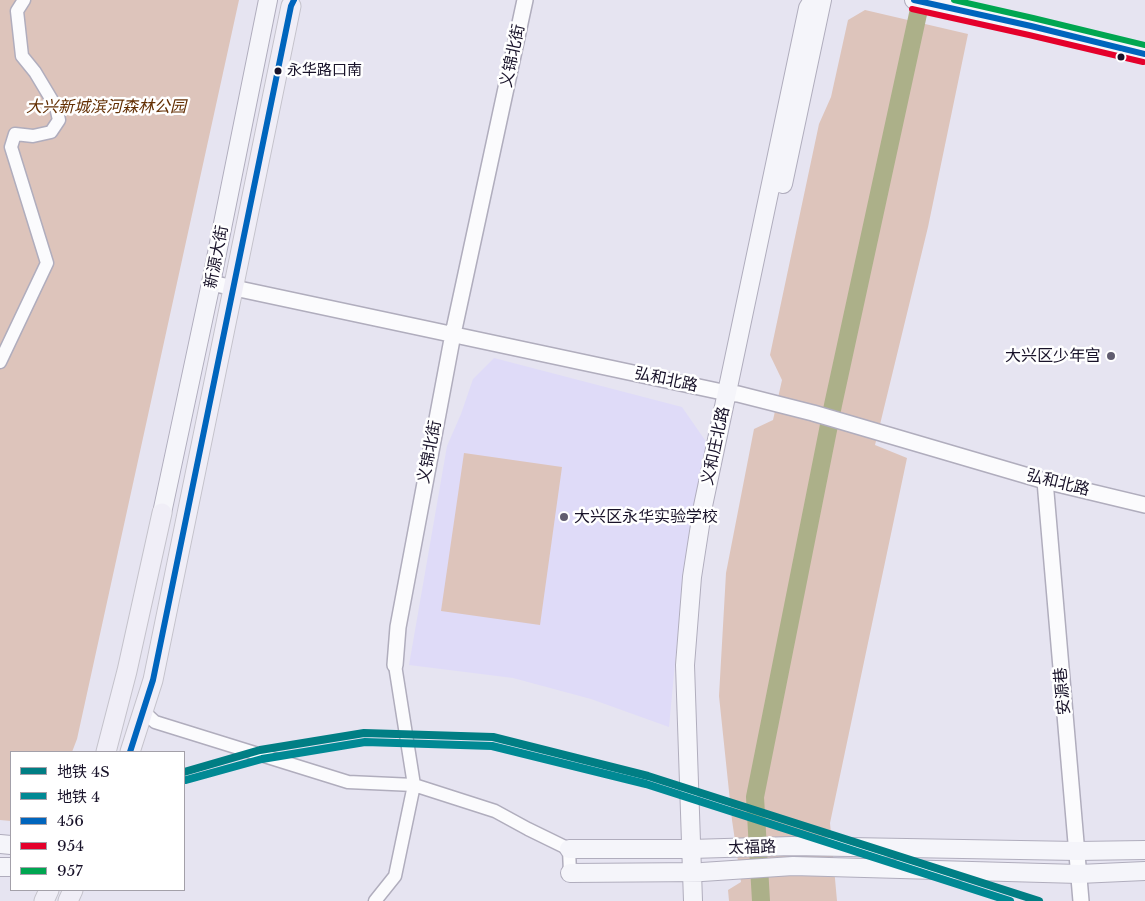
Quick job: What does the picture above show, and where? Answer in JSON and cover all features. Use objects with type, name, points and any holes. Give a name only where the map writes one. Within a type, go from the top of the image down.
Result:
[{"type":"main road","name":"新源大街","points":[[162,513],[268,0]]},
{"type":"main road","name":"义和庄北路","points":[[732,394],[808,8],[813,0]]},
{"type":"main road","name":"义和庄北路","points":[[693,901],[697,872],[685,665],[692,577],[703,506],[732,394],[822,0]]},
{"type":"main road","points":[[914,0],[1145,54]]},
{"type":"main road","points":[[964,0],[1145,43]]},
{"type":"main road","name":"新源大街","points":[[130,751],[153,680],[292,2]]},
{"type":"main road","points":[[106,751],[127,671],[162,513]]},
{"type":"main road","name":"太福路","points":[[569,850],[792,846],[1077,851],[1145,850]]},
{"type":"main road","name":"太福路","points":[[570,873],[697,872],[793,866],[1079,874],[1145,871]]},
{"type":"main road","name":"义和庄北路","points":[[697,872],[704,901]]},
{"type":"street","points":[[0,362],[47,264],[12,147],[14,134],[33,136],[51,132],[59,120],[56,107],[35,72],[22,56],[17,11],[24,0]]},
{"type":"street","name":"义锦北街","points":[[375,901],[395,876],[414,786],[395,666],[398,627],[453,334],[524,0]]},
{"type":"street","name":"弘和北路","points":[[211,283],[813,413],[1045,481],[1145,505]]},
{"type":"street","name":"安源巷","points":[[1045,481],[1082,901]]},
{"type":"street","points":[[143,711],[155,722],[348,782],[414,786],[495,811],[569,850],[570,873]]},
{"type":"shaded area","name":"大兴区永华实验学校","points":[[494,358],[682,407],[707,443],[682,588],[669,727],[591,699],[513,678],[409,665],[447,446],[473,379]]},
{"type":"green space","name":"大兴新城滨河森林公园","points":[[0,0],[239,0],[77,739],[72,751],[10,751],[10,821],[0,820]]},
{"type":"green space","points":[[865,10],[968,34],[928,227],[875,445],[907,458],[830,823],[837,901],[729,901],[728,890],[741,882],[732,820],[719,696],[726,573],[754,429],[773,420],[782,380],[770,355],[819,124],[831,97],[848,20]]},
{"type":"green space","points":[[464,453],[562,467],[540,625],[441,611]]},
{"type":"waterway","points":[[761,901],[755,797],[833,405],[921,0]]},
{"type":"metro line","name":"4S","points":[[185,772],[260,750],[364,733],[493,737],[648,776],[1039,901]]},
{"type":"metro line","name":"4","points":[[186,780],[262,759],[365,742],[492,746],[646,784],[1010,901]]},
{"type":"transit line","name":"456","points":[[130,751],[153,680],[291,6],[294,0]]},
{"type":"transit line","name":"456","points":[[914,0],[1145,54]]},
{"type":"transit line","name":"957","points":[[954,0],[1145,45]]},
{"type":"transit line","name":"954","points":[[912,9],[1143,62]]},
{"type":"place","name":"永华路口南","points":[[278,71]]},
{"type":"place","name":"大兴区少年宫","points":[[1111,356]]},
{"type":"place","name":"大兴区永华实验学校","points":[[564,517]]}]
